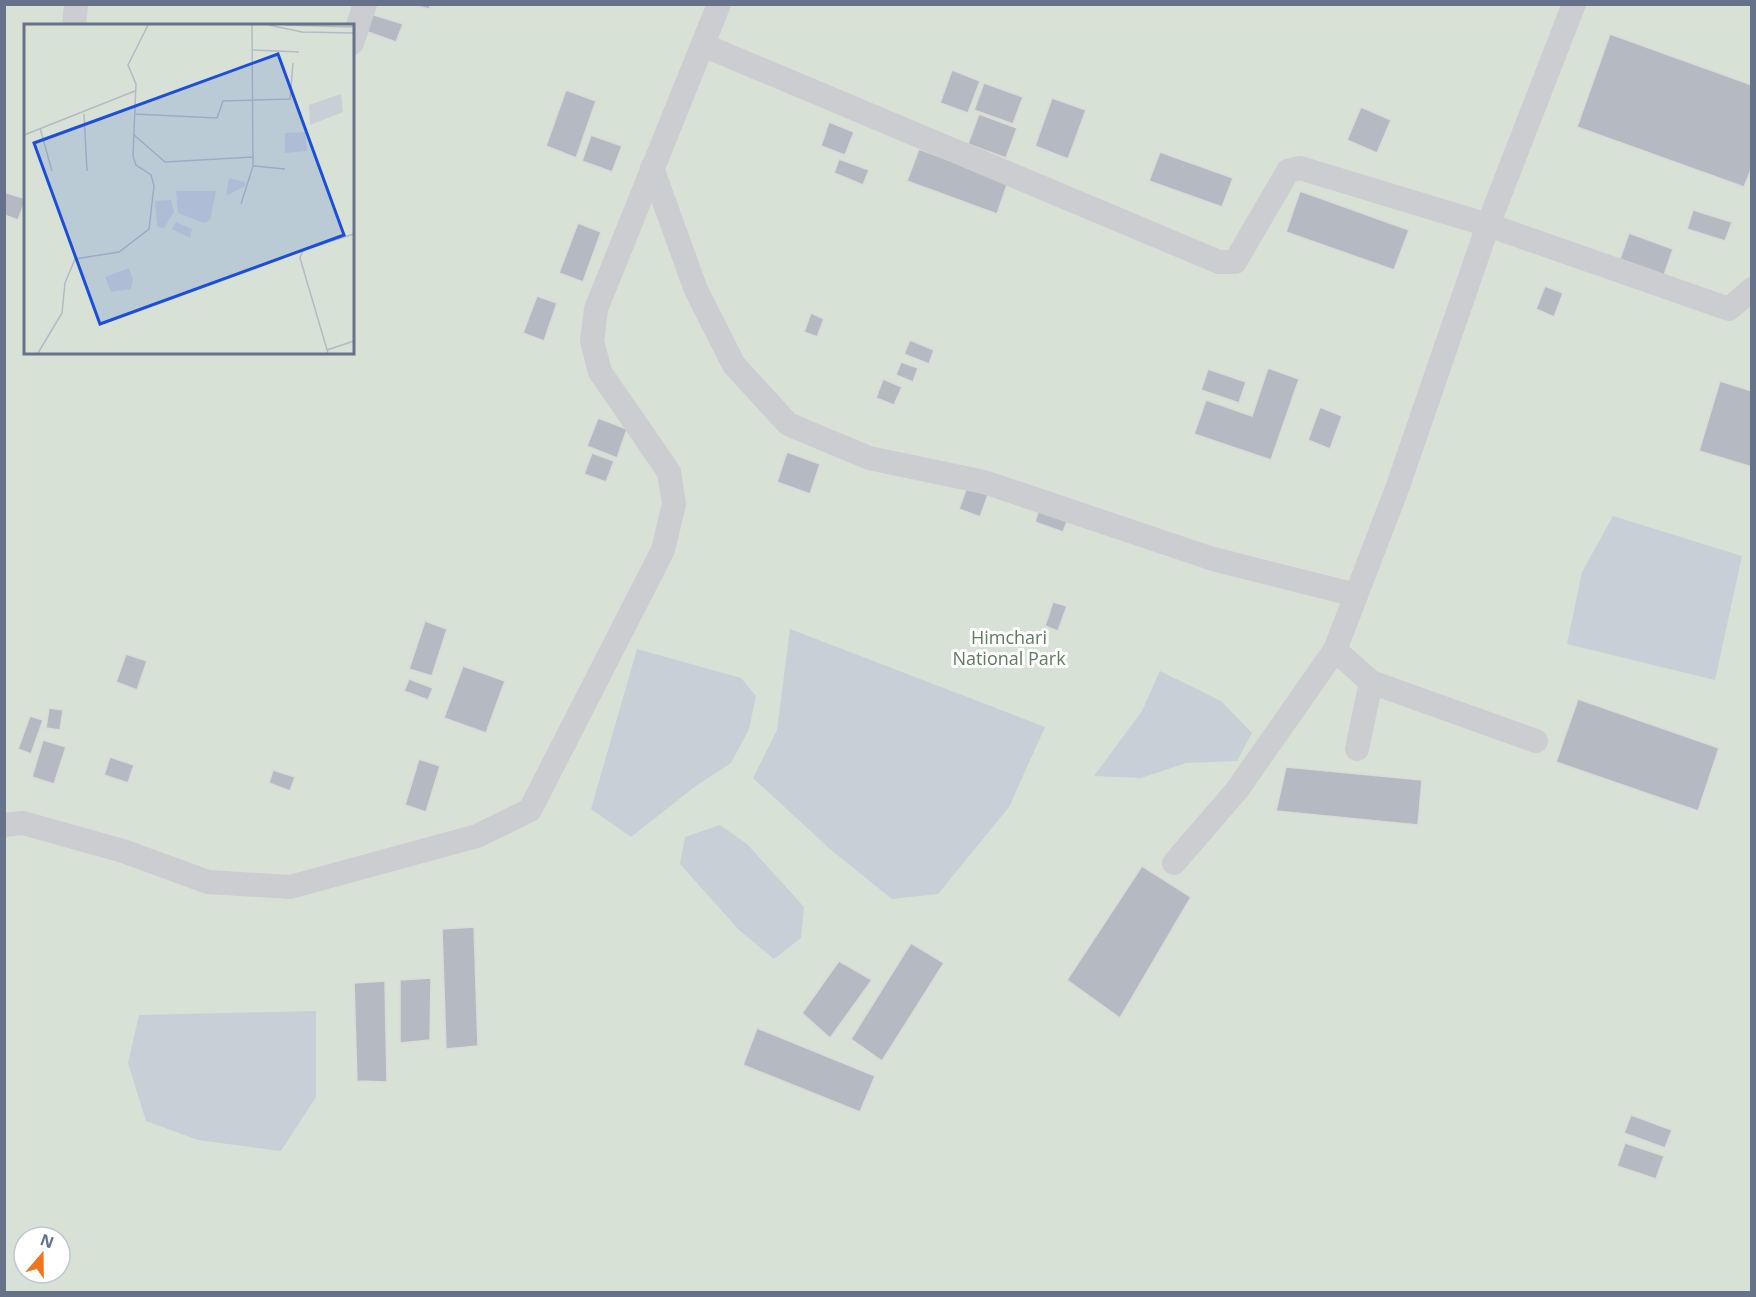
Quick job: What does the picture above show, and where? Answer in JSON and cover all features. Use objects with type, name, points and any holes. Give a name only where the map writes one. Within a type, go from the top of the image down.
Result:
[{"type":"street","points":[[74,24],[76,4]]},
{"type":"street","points":[[354,38],[365,4]]},
{"type":"street","points":[[4,825],[23,823],[79,838],[123,851],[208,882],[290,887],[477,836],[530,810],[663,550],[674,504],[669,472],[600,372],[592,341],[596,309],[719,4]]},
{"type":"street","points":[[1174,862],[1237,790],[1335,650],[1398,486],[1488,225],[1574,4]]},
{"type":"street","points":[[703,45],[1219,262],[1234,262],[1288,171],[1300,168],[1488,225],[1729,309],[1752,289]]},
{"type":"street","points":[[652,168],[696,290],[734,365],[788,424],[869,458],[984,482],[1213,559],[1356,596]]},
{"type":"street","points":[[1335,650],[1371,682],[1536,741]]},
{"type":"street","points":[[1357,749],[1371,682]]},
{"type":"green space","name":"Himchari National Park","points":[[5,5],[1751,5],[1751,1292],[5,1292]]},
{"type":"shaded area","points":[[1613,516],[1742,556],[1715,680],[1567,644],[1582,572]]},
{"type":"shaded area","points":[[790,629],[1045,727],[1009,807],[938,894],[892,899],[831,850],[753,778],[777,730]]},
{"type":"shaded area","points":[[637,649],[741,678],[756,696],[749,729],[731,763],[697,785],[631,837],[591,809]]},
{"type":"shaded area","points":[[1160,671],[1221,701],[1252,733],[1237,761],[1186,763],[1141,778],[1094,776],[1142,711]]},
{"type":"shaded area","points":[[720,825],[747,844],[804,907],[801,938],[774,959],[739,930],[680,864],[685,837]]},
{"type":"shaded area","points":[[316,1011],[316,1097],[281,1151],[198,1140],[146,1121],[128,1063],[139,1015]]},
{"type":"building","points":[[409,4],[431,4],[429,9]]},
{"type":"building","points":[[371,14],[403,24],[396,42],[365,31]]},
{"type":"building","points":[[1610,34],[1752,85],[1752,167],[1744,187],[1577,127]]},
{"type":"building","points":[[952,70],[980,81],[968,113],[940,103]]},
{"type":"building","points":[[984,83],[1023,97],[1013,124],[974,110]]},
{"type":"building","points":[[566,90],[596,101],[576,158],[546,146]]},
{"type":"building","points":[[1052,98],[1086,110],[1068,159],[1035,146]]},
{"type":"building","points":[[1361,107],[1391,120],[1377,153],[1347,140]]},
{"type":"building","points":[[979,114],[1017,128],[1006,158],[968,144]]},
{"type":"building","points":[[829,122],[854,132],[845,155],[821,146]]},
{"type":"building","points":[[591,135],[622,146],[612,172],[582,161]]},
{"type":"building","points":[[919,149],[1008,182],[997,214],[907,181]]},
{"type":"building","points":[[1160,152],[1233,178],[1222,207],[1149,181]]},
{"type":"building","points":[[839,159],[869,170],[863,185],[834,173]]},
{"type":"building","points":[[1300,191],[1409,230],[1394,270],[1286,232]]},
{"type":"building","points":[[4,192],[24,198],[18,220],[4,215]]},
{"type":"building","points":[[1693,210],[1732,222],[1725,241],[1687,229]]},
{"type":"building","points":[[578,223],[601,232],[583,282],[559,273]]},
{"type":"building","points":[[1629,233],[1673,249],[1664,275],[1620,259]]},
{"type":"building","points":[[1545,286],[1563,293],[1554,317],[1536,309]]},
{"type":"building","points":[[537,296],[557,303],[544,341],[523,333]]},
{"type":"building","points":[[811,313],[824,319],[817,337],[804,332]]},
{"type":"building","points":[[910,340],[934,350],[929,364],[904,354]]},
{"type":"building","points":[[901,362],[918,368],[913,382],[896,375]]},
{"type":"building","points":[[1268,368],[1299,379],[1271,460],[1194,434],[1206,400],[1252,416]]},
{"type":"building","points":[[1208,369],[1246,382],[1239,403],[1201,390]]},
{"type":"building","points":[[883,379],[902,387],[894,405],[876,398]]},
{"type":"building","points":[[1720,381],[1752,391],[1752,467],[1699,451]]},
{"type":"building","points":[[1320,407],[1342,416],[1330,449],[1308,440]]},
{"type":"building","points":[[598,418],[627,429],[617,458],[587,446]]},
{"type":"building","points":[[787,452],[820,464],[810,494],[777,482]]},
{"type":"building","points":[[592,453],[614,461],[606,482],[584,474]]},
{"type":"building","points":[[967,487],[988,495],[980,517],[959,509]]},
{"type":"building","points":[[1039,509],[1068,519],[1063,532],[1035,522]]},
{"type":"building","points":[[1053,602],[1067,606],[1058,631],[1045,626]]},
{"type":"building","points":[[425,621],[447,629],[432,676],[409,669]]},
{"type":"building","points":[[126,654],[147,661],[137,690],[116,682]]},
{"type":"building","points":[[463,666],[505,681],[486,733],[444,718]]},
{"type":"building","points":[[409,679],[433,688],[428,700],[404,691]]},
{"type":"building","points":[[1578,699],[1719,748],[1698,811],[1556,762]]},
{"type":"building","points":[[49,708],[63,710],[60,730],[46,728]]},
{"type":"building","points":[[30,716],[43,720],[31,754],[18,749]]},
{"type":"building","points":[[43,740],[66,747],[54,784],[32,777]]},
{"type":"building","points":[[110,757],[134,765],[128,783],[104,775]]},
{"type":"building","points":[[419,759],[440,766],[426,812],[405,805]]},
{"type":"building","points":[[1286,767],[1422,780],[1418,825],[1276,811]]},
{"type":"building","points":[[273,770],[295,777],[290,791],[269,783]]},
{"type":"building","points":[[1142,866],[1191,897],[1120,1018],[1067,980]]},
{"type":"building","points":[[474,927],[478,1046],[446,1049],[442,929]]},
{"type":"building","points":[[911,943],[944,963],[882,1061],[851,1039]]},
{"type":"building","points":[[839,961],[872,980],[830,1038],[802,1013]]},
{"type":"building","points":[[431,978],[430,1040],[400,1043],[400,980]]},
{"type":"building","points":[[385,981],[387,1082],[357,1081],[354,983]]},
{"type":"building","points":[[757,1028],[875,1076],[860,1112],[743,1065]]},
{"type":"building","points":[[1631,1115],[1672,1130],[1665,1148],[1624,1133]]},
{"type":"building","points":[[1625,1143],[1664,1156],[1656,1179],[1617,1166]]}]
